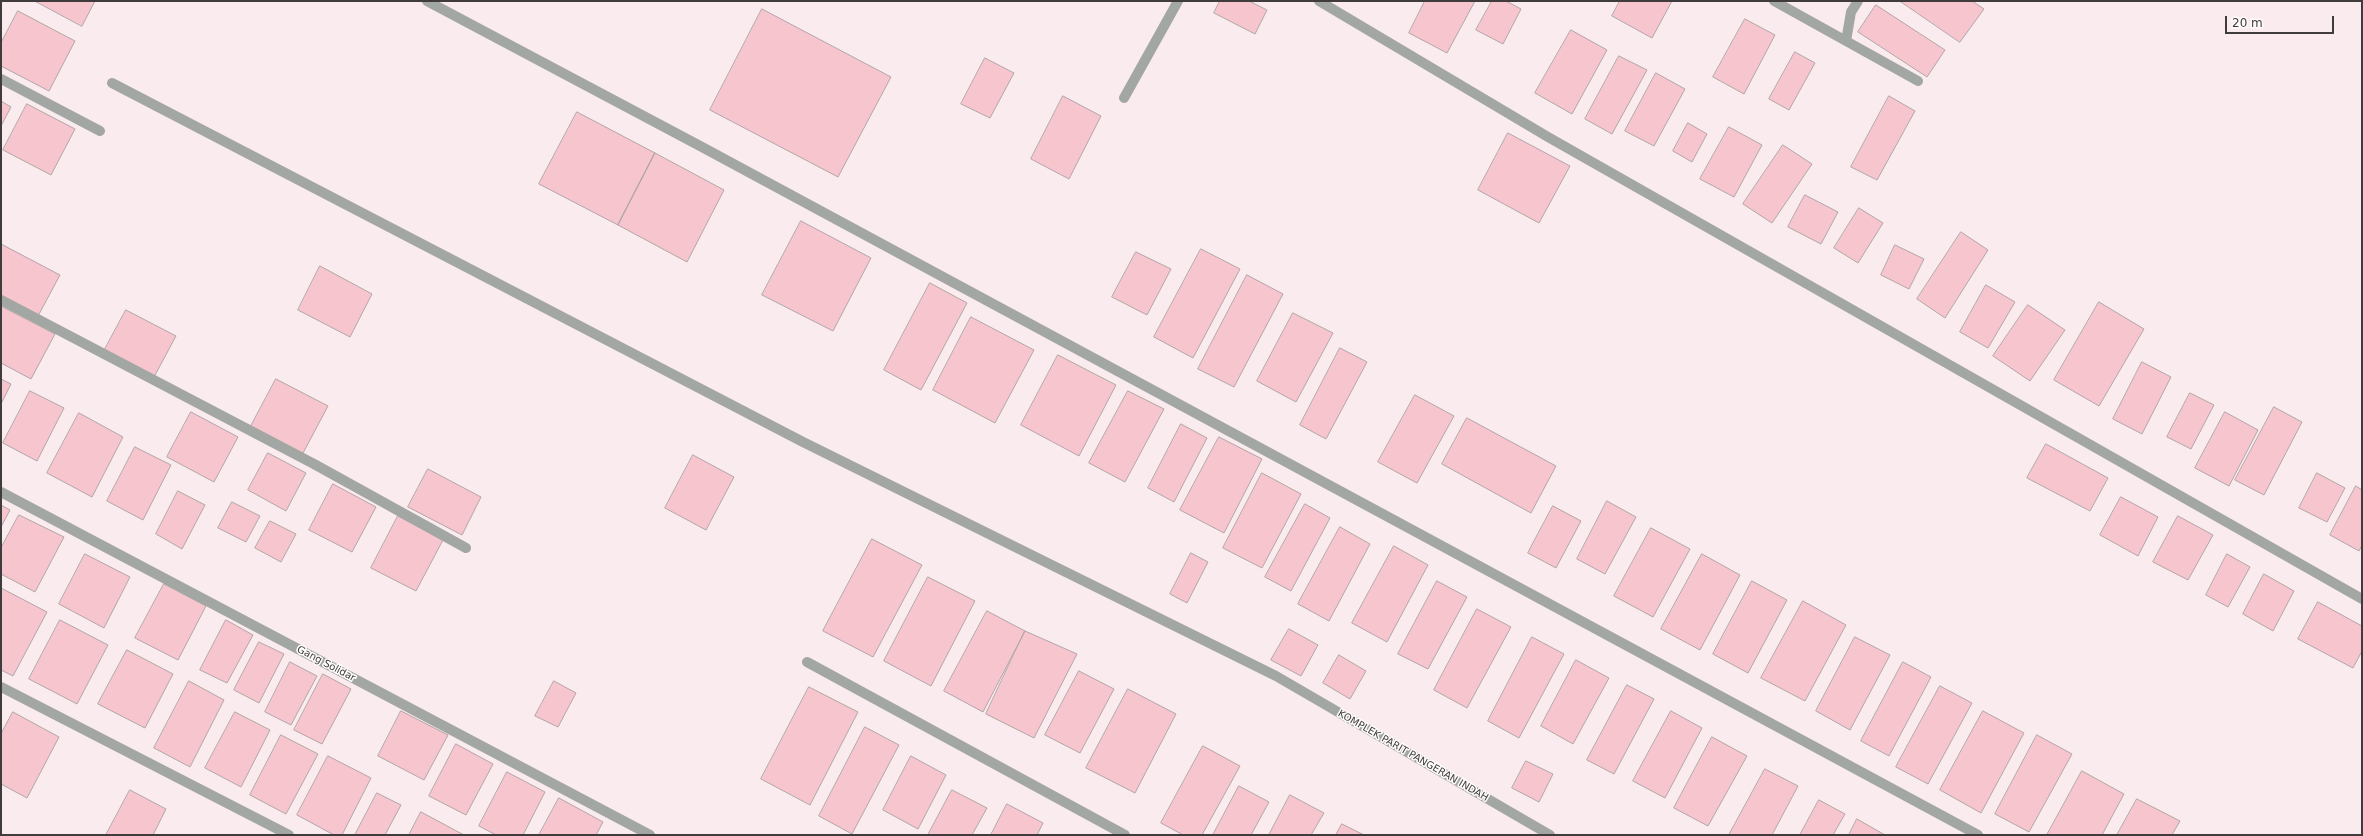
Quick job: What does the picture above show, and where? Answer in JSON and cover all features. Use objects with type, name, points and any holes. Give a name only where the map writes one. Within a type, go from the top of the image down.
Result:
[{"type":"street","points":[[428,1],[702,147],[1978,835]]},
{"type":"street","points":[[1124,98],[1178,1]]},
{"type":"street","points":[[1319,1],[1548,137],[2362,599]]},
{"type":"street","points":[[1774,1],[1918,81]]},
{"type":"street","points":[[1846,41],[1851,12],[1858,1]]},
{"type":"street","points":[[1,79],[100,131]]},
{"type":"street","name":"KOMPLEK PARIT PANGERAN INDAH","points":[[112,83],[802,442],[1276,676],[1550,835]]},
{"type":"street","points":[[1,300],[191,401],[314,464],[466,548]]},
{"type":"street","name":"Gang Solidar","points":[[1,492],[650,835]]},
{"type":"street","points":[[807,662],[1125,835]]},
{"type":"street","points":[[1,687],[289,835]]},
{"type":"building","points":[[35,1],[95,1],[82,26]]},
{"type":"building","points":[[1220,1],[1249,1],[1267,10],[1255,34],[1214,13]]},
{"type":"building","points":[[1425,1],[1475,1],[1447,53],[1409,33]]},
{"type":"building","points":[[1492,1],[1506,1],[1521,9],[1503,44],[1476,30]]},
{"type":"building","points":[[1620,1],[1672,1],[1652,38],[1612,16]]},
{"type":"building","points":[[1900,1],[1972,1],[1984,9],[1960,42]]},
{"type":"building","points":[[1876,5],[1945,50],[1927,77],[1858,32]]},
{"type":"building","points":[[762,9],[891,77],[838,177],[710,110]]},
{"type":"building","points":[[18,11],[75,41],[49,91],[1,66],[1,43]]},
{"type":"building","points":[[1745,19],[1775,35],[1744,94],[1713,77]]},
{"type":"building","points":[[1571,30],[1607,50],[1572,114],[1535,93]]},
{"type":"building","points":[[1795,52],[1815,63],[1789,110],[1769,99]]},
{"type":"building","points":[[1619,56],[1647,70],[1612,134],[1585,119]]},
{"type":"building","points":[[985,58],[1014,73],[990,118],[961,104]]},
{"type":"building","points":[[1656,73],[1685,89],[1654,146],[1625,131]]},
{"type":"building","points":[[1063,96],[1101,116],[1069,179],[1031,159]]},
{"type":"building","points":[[1889,96],[1915,111],[1877,180],[1851,167]]},
{"type":"building","points":[[1,101],[11,107],[1,126]]},
{"type":"building","points":[[27,104],[75,129],[51,175],[3,150]]},
{"type":"building","points":[[577,112],[655,153],[618,225],[539,184]]},
{"type":"building","points":[[1688,123],[1707,134],[1692,162],[1673,151]]},
{"type":"building","points":[[1729,127],[1762,145],[1734,197],[1700,179]]},
{"type":"building","points":[[1508,133],[1570,166],[1539,223],[1478,190]]},
{"type":"building","points":[[1783,145],[1812,164],[1772,223],[1743,204]]},
{"type":"building","points":[[655,153],[724,190],[687,262],[618,225]]},
{"type":"building","points":[[1805,195],[1838,212],[1821,244],[1788,227]]},
{"type":"building","points":[[1859,208],[1883,223],[1858,263],[1834,248]]},
{"type":"building","points":[[801,221],[871,258],[833,331],[762,295]]},
{"type":"building","points":[[1961,232],[1988,250],[1945,318],[1917,299]]},
{"type":"building","points":[[1,244],[60,275],[38,316],[1,296]]},
{"type":"building","points":[[1895,245],[1924,259],[1909,289],[1881,275]]},
{"type":"building","points":[[1201,249],[1240,269],[1193,358],[1154,337]]},
{"type":"building","points":[[1136,252],[1171,269],[1147,315],[1112,297]]},
{"type":"building","points":[[320,266],[372,294],[350,337],[298,310]]},
{"type":"building","points":[[1247,275],[1283,294],[1234,387],[1198,369]]},
{"type":"building","points":[[930,283],[967,303],[921,390],[884,370]]},
{"type":"building","points":[[1986,285],[2015,302],[1988,348],[1960,332]]},
{"type":"building","points":[[2099,302],[2144,329],[2099,406],[2054,380]]},
{"type":"building","points":[[2028,305],[2065,330],[2030,381],[1993,356]]},
{"type":"building","points":[[1,306],[55,334],[31,379],[1,363]]},
{"type":"building","points":[[126,310],[176,336],[154,377],[104,351]]},
{"type":"building","points":[[1293,313],[1333,333],[1296,402],[1257,381]]},
{"type":"building","points":[[971,317],[1034,350],[995,423],[933,390]]},
{"type":"building","points":[[1340,348],[1367,362],[1326,439],[1300,425]]},
{"type":"building","points":[[1058,355],[1116,385],[1079,456],[1021,425]]},
{"type":"building","points":[[2142,362],[2171,377],[2142,434],[2113,419]]},
{"type":"building","points":[[1,379],[11,384],[1,404]]},
{"type":"building","points":[[276,379],[328,406],[302,455],[250,428]]},
{"type":"building","points":[[30,391],[64,408],[37,461],[3,443]]},
{"type":"building","points":[[1128,391],[1164,409],[1125,482],[1089,463]]},
{"type":"building","points":[[2190,393],[2214,405],[2191,449],[2167,437]]},
{"type":"building","points":[[1415,395],[1454,416],[1417,483],[1378,462]]},
{"type":"building","points":[[2274,407],[2302,422],[2264,495],[2235,480]]},
{"type":"building","points":[[191,412],[238,437],[214,482],[167,457]]},
{"type":"building","points":[[2225,412],[2258,430],[2229,486],[2195,468]]},
{"type":"building","points":[[79,413],[123,437],[92,497],[47,473]]},
{"type":"building","points":[[1467,418],[1556,466],[1531,513],[1442,464]]},
{"type":"building","points":[[1181,424],[1207,438],[1174,502],[1148,488]]},
{"type":"building","points":[[1219,437],[1262,459],[1224,533],[1180,510]]},
{"type":"building","points":[[2046,444],[2108,478],[2090,511],[2027,478]]},
{"type":"building","points":[[135,447],[171,465],[143,520],[107,501]]},
{"type":"building","points":[[268,453],[306,473],[286,511],[248,490]]},
{"type":"building","points":[[693,455],[734,477],[706,530],[665,508]]},
{"type":"building","points":[[428,469],[481,497],[462,535],[408,507]]},
{"type":"building","points":[[1262,473],[1301,494],[1262,568],[1223,548]]},
{"type":"building","points":[[2317,473],[2345,488],[2327,522],[2299,508]]},
{"type":"building","points":[[333,484],[376,507],[352,552],[309,530]]},
{"type":"building","points":[[2356,486],[2362,490],[2362,545],[2359,551],[2330,535]]},
{"type":"building","points":[[178,491],[205,505],[182,549],[156,534]]},
{"type":"building","points":[[2121,497],[2158,517],[2138,556],[2100,535]]},
{"type":"building","points":[[1607,501],[1636,517],[1605,574],[1577,559]]},
{"type":"building","points":[[232,502],[260,516],[246,542],[218,528]]},
{"type":"building","points":[[1305,504],[1330,518],[1291,591],[1265,577]]},
{"type":"building","points":[[1,505],[10,510],[1,527]]},
{"type":"building","points":[[1553,506],[1581,521],[1556,568],[1528,553]]},
{"type":"building","points":[[19,515],[64,537],[35,592],[1,574],[1,548]]},
{"type":"building","points":[[398,516],[443,540],[416,591],[371,568]]},
{"type":"building","points":[[2178,516],[2213,535],[2188,580],[2153,562]]},
{"type":"building","points":[[270,521],[296,534],[281,562],[255,548]]},
{"type":"building","points":[[1340,527],[1370,544],[1329,621],[1298,604]]},
{"type":"building","points":[[1651,528],[1690,549],[1653,617],[1614,596]]},
{"type":"building","points":[[872,539],[922,565],[873,657],[823,631]]},
{"type":"building","points":[[1394,546],[1428,565],[1387,642],[1352,623]]},
{"type":"building","points":[[1191,553],[1208,562],[1187,603],[1170,594]]},
{"type":"building","points":[[85,554],[130,577],[104,628],[59,604]]},
{"type":"building","points":[[1702,554],[1740,575],[1700,650],[1661,629]]},
{"type":"building","points":[[2227,554],[2250,567],[2228,607],[2206,595]]},
{"type":"building","points":[[2264,574],[2294,591],[2273,631],[2243,614]]},
{"type":"building","points":[[928,577],[975,601],[931,686],[884,661]]},
{"type":"building","points":[[1437,581],[1467,597],[1428,669],[1398,654]]},
{"type":"building","points":[[1752,581],[1787,600],[1748,673],[1713,654]]},
{"type":"building","points":[[164,584],[206,606],[178,660],[135,638]]},
{"type":"building","points":[[1,588],[47,612],[13,676],[1,670]]},
{"type":"building","points":[[1803,601],[1846,625],[1805,701],[1761,678]]},
{"type":"building","points":[[2318,602],[2362,626],[2362,651],[2353,668],[2298,639]]},
{"type":"building","points":[[1477,609],[1511,627],[1467,708],[1434,690]]},
{"type":"building","points":[[987,611],[1025,631],[983,712],[944,691]]},
{"type":"building","points":[[60,620],[108,645],[77,704],[29,679]]},
{"type":"building","points":[[226,620],[253,635],[227,683],[200,670]]},
{"type":"building","points":[[1289,629],[1318,645],[1301,676],[1271,660]]},
{"type":"building","points":[[1025,631],[1077,654],[1034,738],[986,714]]},
{"type":"building","points":[[1532,637],[1564,654],[1519,738],[1488,721]]},
{"type":"building","points":[[1855,637],[1890,655],[1850,730],[1816,711]]},
{"type":"building","points":[[259,642],[284,654],[259,703],[234,690]]},
{"type":"building","points":[[127,650],[173,674],[145,728],[98,704]]},
{"type":"building","points":[[1339,655],[1366,671],[1350,699],[1323,683]]},
{"type":"building","points":[[1576,660],[1609,678],[1573,744],[1541,726]]},
{"type":"building","points":[[290,662],[317,676],[291,725],[265,712]]},
{"type":"building","points":[[1903,662],[1931,677],[1889,756],[1861,741]]},
{"type":"building","points":[[1079,671],[1114,689],[1080,753],[1045,735]]},
{"type":"building","points":[[323,674],[351,689],[322,744],[294,730]]},
{"type":"building","points":[[189,681],[224,700],[190,767],[154,748]]},
{"type":"building","points":[[554,681],[576,693],[558,727],[535,716]]},
{"type":"building","points":[[1627,685],[1654,699],[1614,774],[1587,760]]},
{"type":"building","points":[[1940,686],[1972,703],[1928,784],[1896,767]]},
{"type":"building","points":[[809,687],[858,712],[810,805],[761,779]]},
{"type":"building","points":[[1128,689],[1176,714],[1135,793],[1086,768]]},
{"type":"building","points":[[401,711],[448,735],[424,780],[378,756]]},
{"type":"building","points":[[1671,711],[1702,728],[1665,798],[1633,781]]},
{"type":"building","points":[[1983,711],[2024,733],[1981,813],[1940,790]]},
{"type":"building","points":[[13,712],[59,737],[27,798],[1,784],[1,734]]},
{"type":"building","points":[[235,712],[270,730],[241,787],[205,768]]},
{"type":"building","points":[[865,727],[899,745],[852,834],[819,816]]},
{"type":"building","points":[[281,735],[318,754],[286,814],[250,795]]},
{"type":"building","points":[[2037,735],[2072,754],[2029,832],[1995,814]]},
{"type":"building","points":[[1712,737],[1747,756],[1708,826],[1674,808]]},
{"type":"building","points":[[456,744],[493,764],[466,815],[429,796]]},
{"type":"building","points":[[1203,746],[1240,766],[1202,835],[1183,835],[1161,823]]},
{"type":"building","points":[[328,756],[371,778],[342,835],[334,835],[297,815]]},
{"type":"building","points":[[911,756],[946,775],[918,829],[883,810]]},
{"type":"building","points":[[1526,761],[1553,774],[1539,802],[1512,788]]},
{"type":"building","points":[[1765,769],[1798,786],[1772,835],[1729,835]]},
{"type":"building","points":[[2082,771],[2124,794],[2102,835],[2047,835]]},
{"type":"building","points":[[507,772],[545,792],[523,835],[496,835],[479,826]]},
{"type":"building","points":[[1239,786],[1269,802],[1251,835],[1213,835]]},
{"type":"building","points":[[130,790],[166,809],[153,835],[106,835]]},
{"type":"building","points":[[952,790],[987,808],[972,835],[928,835]]},
{"type":"building","points":[[377,793],[401,805],[385,835],[355,835]]},
{"type":"building","points":[[1290,795],[1324,813],[1311,835],[1269,835]]},
{"type":"building","points":[[559,798],[603,822],[596,835],[539,835]]},
{"type":"building","points":[[2137,799],[2180,821],[2172,835],[2117,835]]},
{"type":"building","points":[[1819,800],[1845,814],[1833,835],[1800,835]]},
{"type":"building","points":[[1007,804],[1043,823],[1037,835],[991,835]]},
{"type":"building","points":[[421,812],[464,835],[409,835]]},
{"type":"building","points":[[1857,819],[1885,835],[1849,835]]},
{"type":"building","points":[[1342,824],[1364,835],[1336,835]]}]
